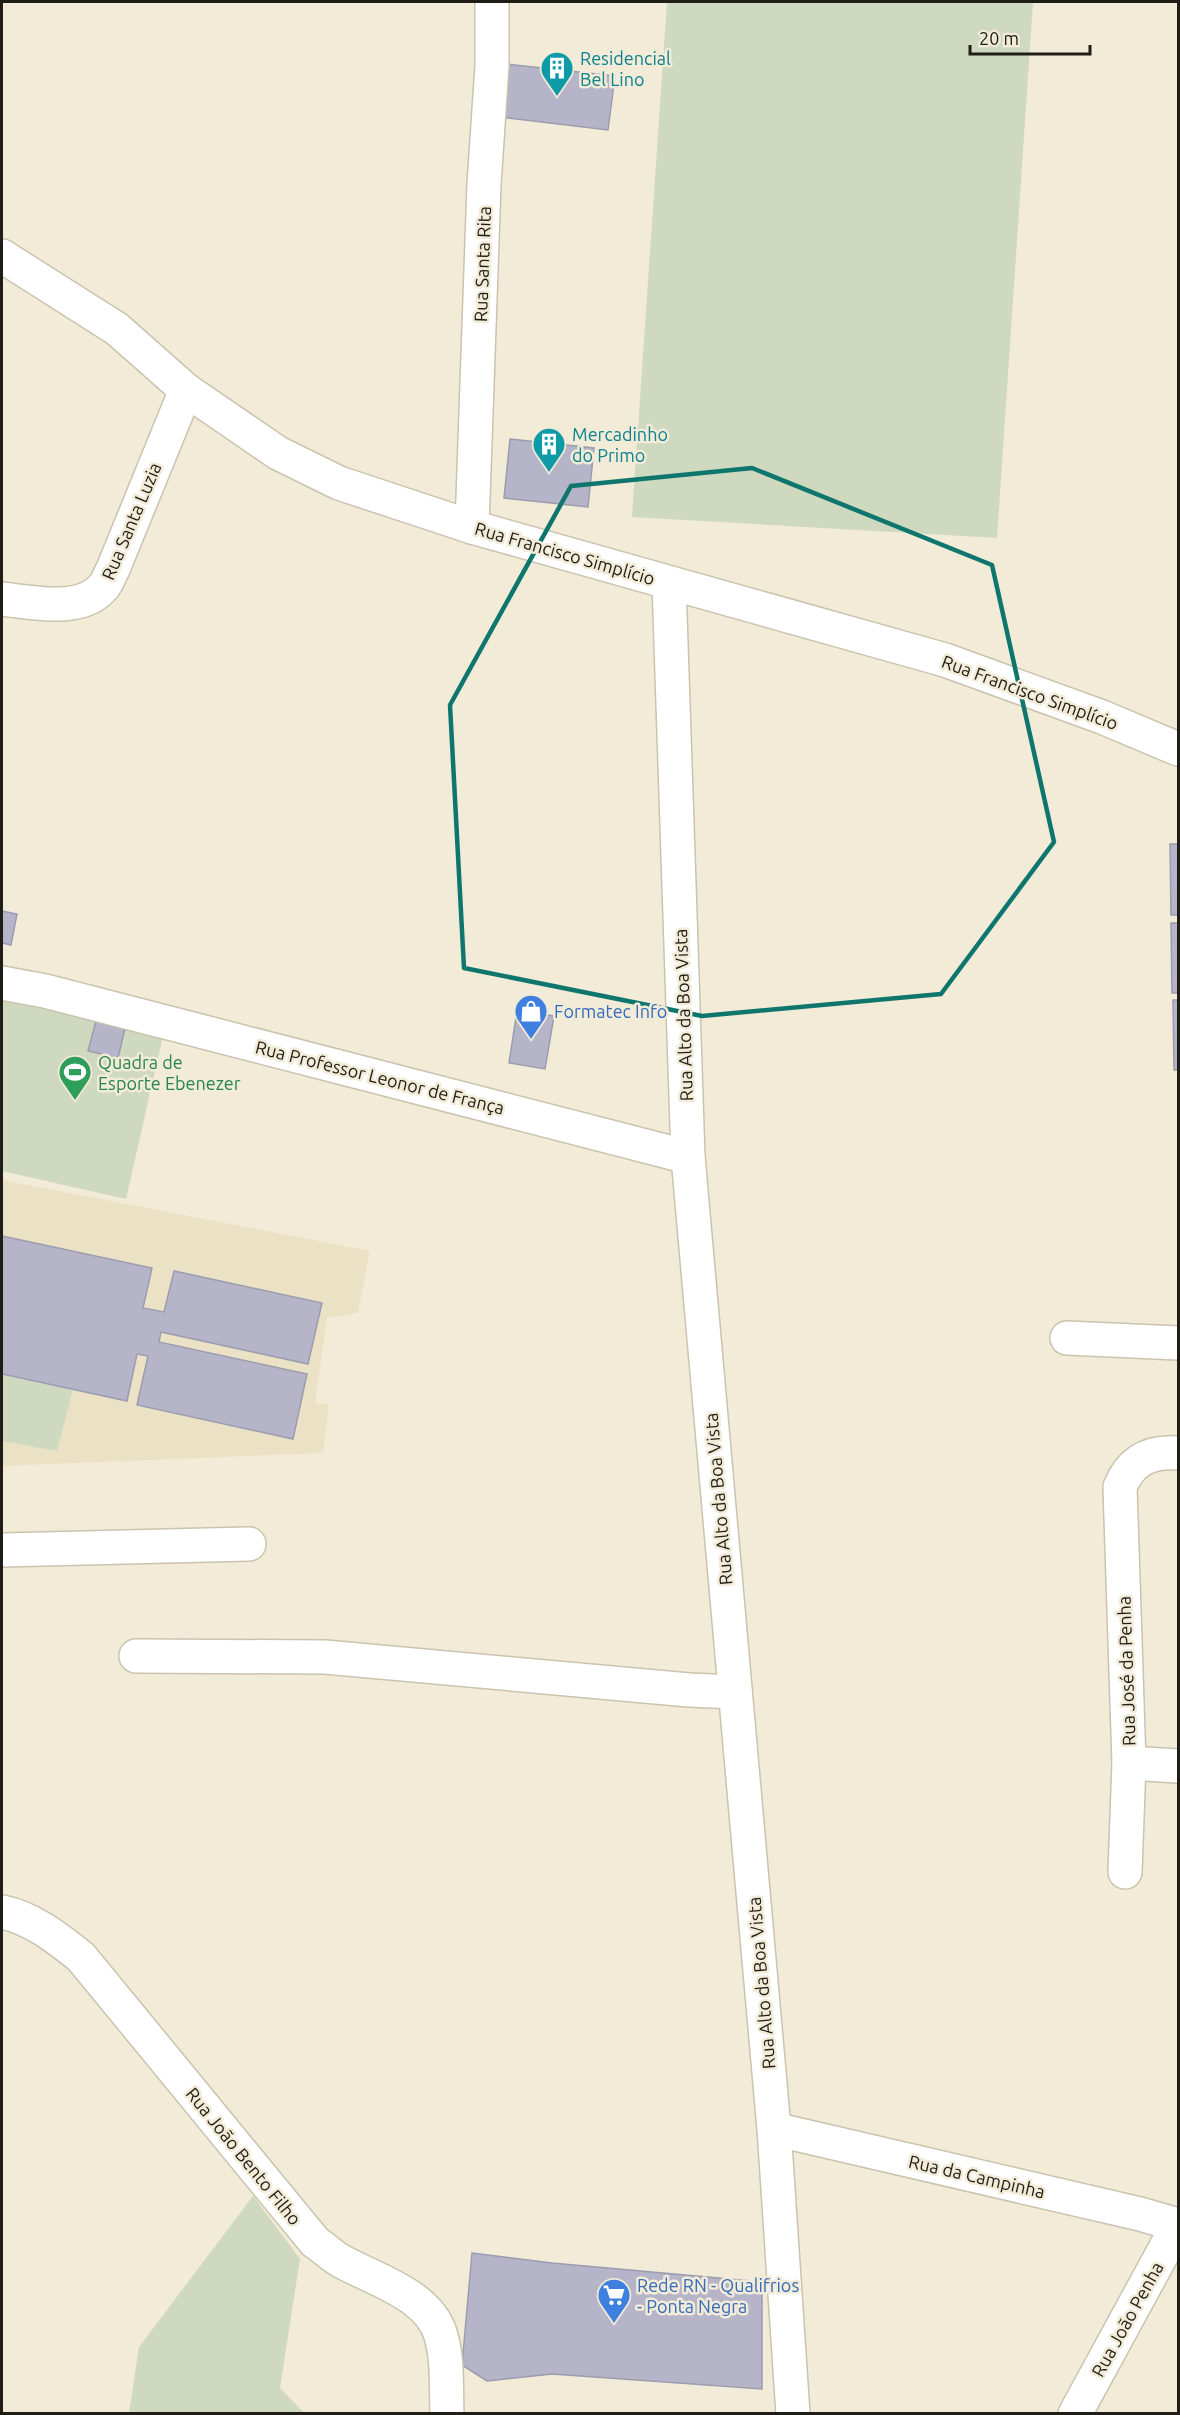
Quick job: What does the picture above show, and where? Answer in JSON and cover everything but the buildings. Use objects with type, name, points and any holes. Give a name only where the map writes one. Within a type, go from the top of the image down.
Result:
[{"type":"street","name":"Rua Santa Rita","points":[[472,527],[484,184],[492,66],[492,2]]},
{"type":"street","name":"Rua Francisco Simplício","points":[[2,256],[117,329],[186,390],[278,453],[339,483],[472,527],[945,660],[1102,717],[1179,749]]},
{"type":"street","name":"Rua Santa Luzia","points":[[2,599],[54,603],[77,602],[92,596],[104,586],[186,390]]},
{"type":"street","name":"Rua Alto da Boa Vista","points":[[669,583],[688,1157],[774,2129],[793,2414]]},
{"type":"street","name":"Rua Professor Leonor de França","points":[[2,982],[45,991],[688,1157]]},
{"type":"street","points":[[1067,1338],[1179,1343]]},
{"type":"street","name":"Rua José da Penha","points":[[1125,1872],[1129,1763],[1120,1487],[1126,1472],[1140,1460],[1161,1452],[1179,1453]]},
{"type":"street","points":[[2,1550],[249,1544]]},
{"type":"street","points":[[136,1656],[325,1658],[689,1690],[735,1692]]},
{"type":"street","points":[[1129,1763],[1179,1766]]},
{"type":"street","name":"Rua João Bento Filho","points":[[2,1912],[12,1914],[46,1930],[81,1957],[315,2242],[338,2259],[418,2301],[430,2313],[441,2337],[447,2414]]},
{"type":"street","name":"Rua da Campinha","points":[[774,2129],[1128,2211],[1178,2225]]},
{"type":"street","name":"Rua João Penha","points":[[1076,2414],[1178,2225]]},
{"type":"highlighted area","points":[[752,468],[992,565],[1054,842],[941,994],[702,1016],[464,968],[450,705],[571,486]]},
{"type":"shaded area","points":[[2,1180],[370,1251],[358,1313],[327,1318],[315,1403],[329,1404],[323,1453],[2,1466]]},
{"type":"green space","points":[[667,2],[1033,2],[997,538],[632,517]]},
{"type":"green space","name":"Quadra de Esporte Ebenezer","points":[[2,995],[164,1031],[126,1199],[2,1171]]},
{"type":"green space","points":[[2,1374],[73,1389],[57,1451],[2,1441]]},
{"type":"green space","points":[[253,2196],[300,2259],[280,2388],[304,2413],[129,2413],[139,2347]]},
{"type":"place","name":"Residencial Bel Lino","points":[[557,97]]},
{"type":"place","name":"Mercadinho do Primo","points":[[549,473]]},
{"type":"place","name":"Formatec Info","points":[[531,1040]]},
{"type":"place","name":"Quadra de Esporte Ebenezer","points":[[75,1101]]},
{"type":"place","name":"Rede RN - Qualifrios - Ponta Negra","points":[[614,2324]]}]
